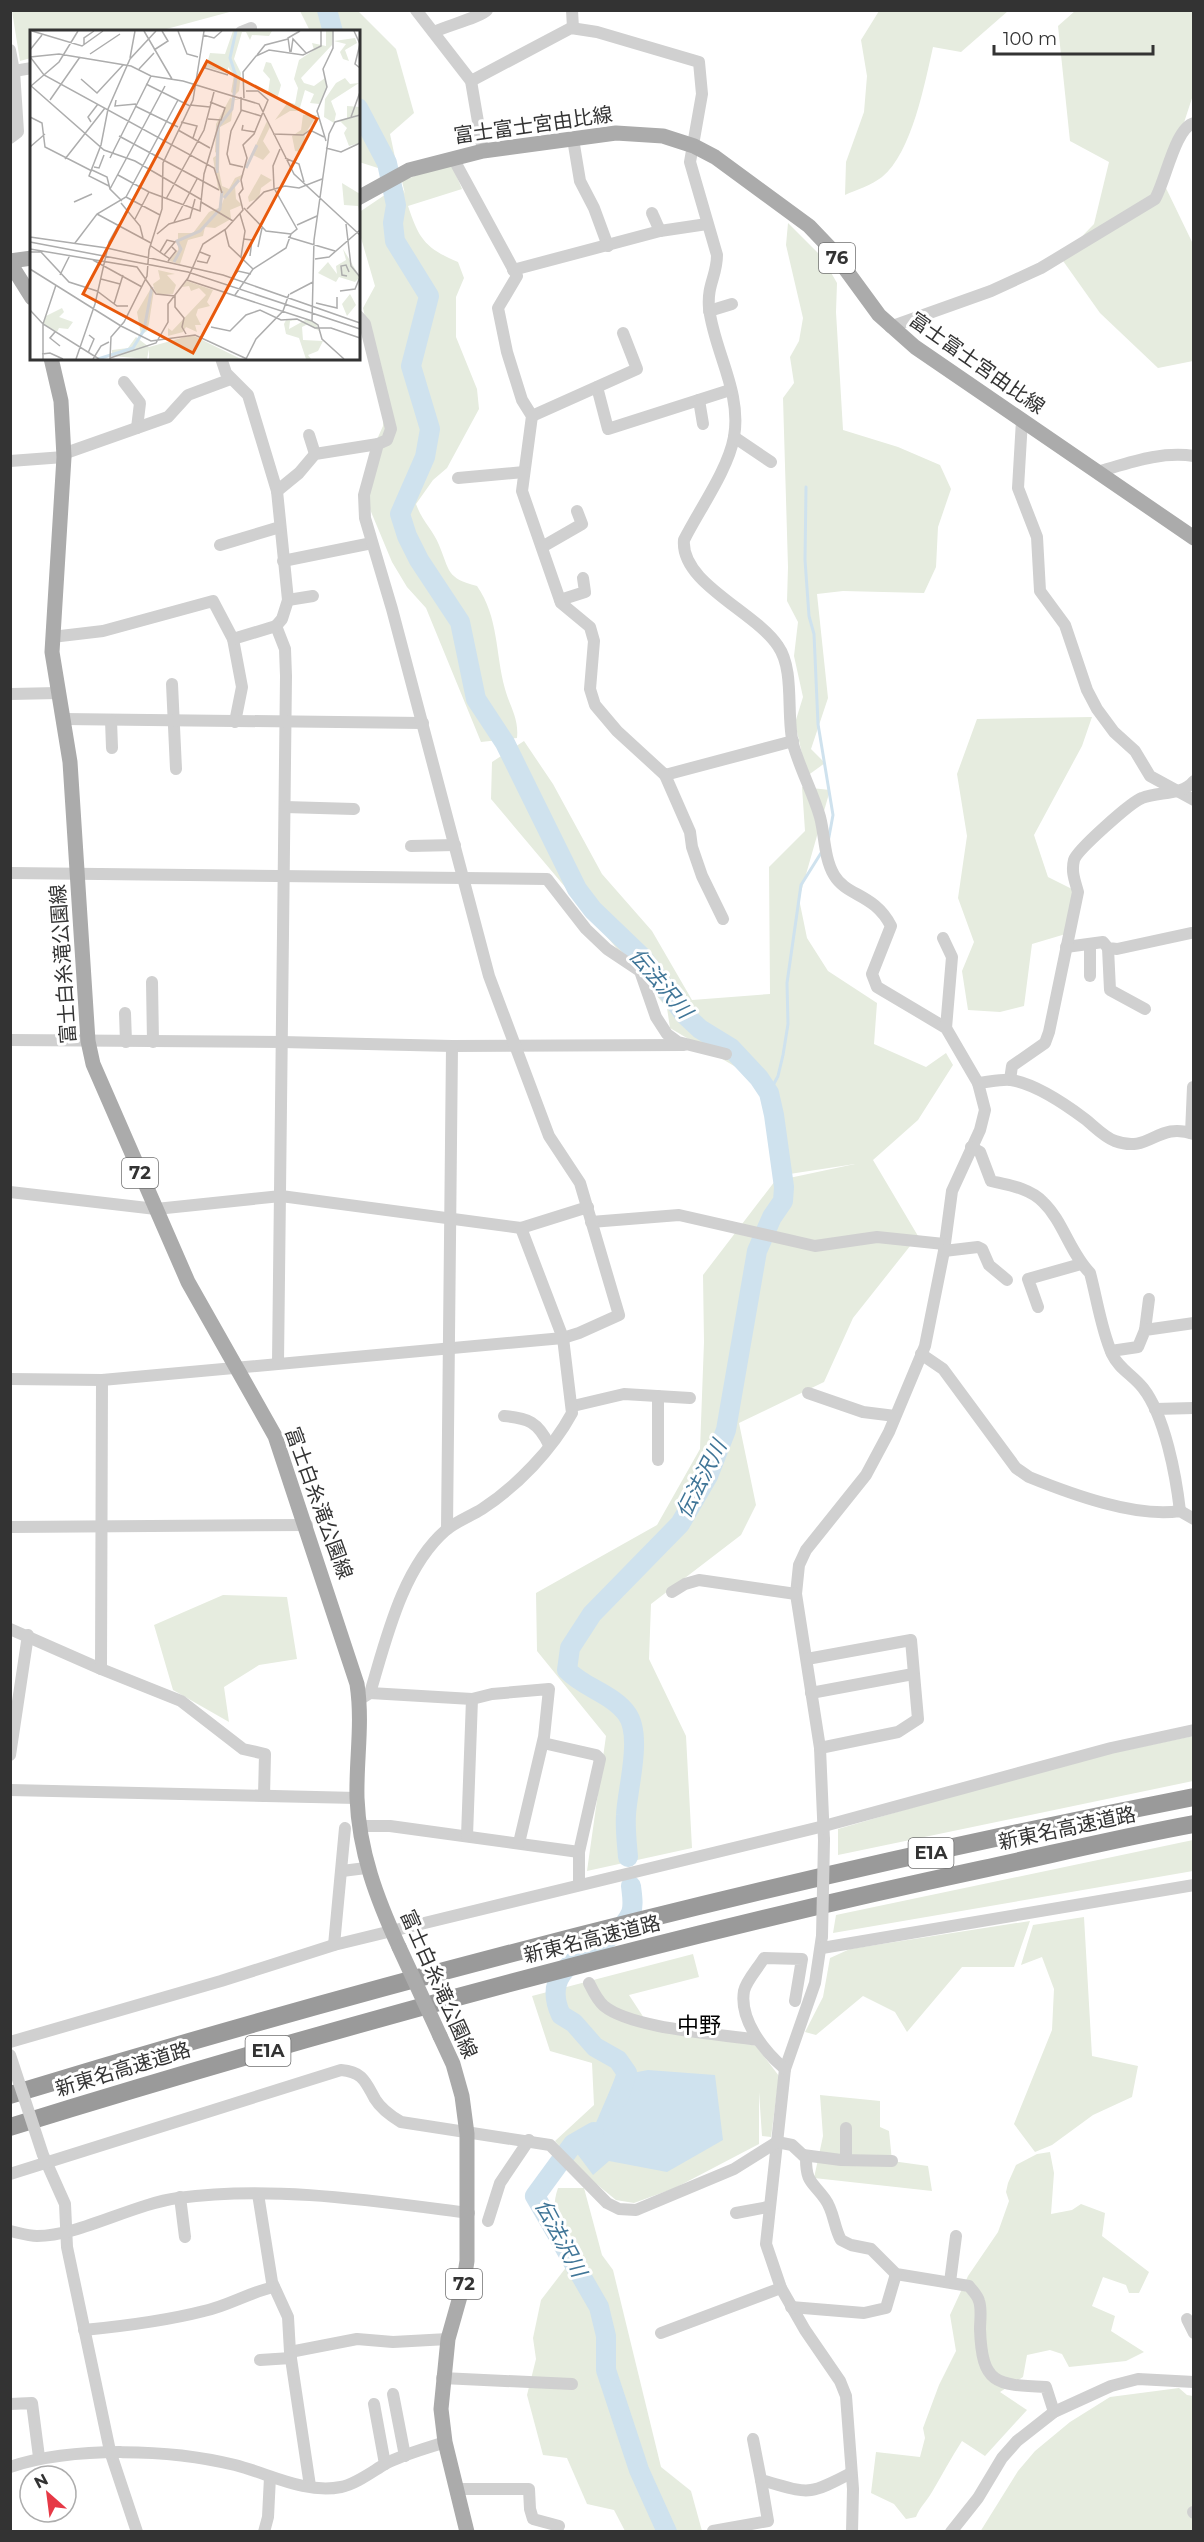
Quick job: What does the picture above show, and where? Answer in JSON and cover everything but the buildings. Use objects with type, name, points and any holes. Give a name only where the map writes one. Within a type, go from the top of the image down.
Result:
[{"type":"highway","name":"新東名高速道路","points":[[10,2095],[149,2053],[524,1950],[670,1913],[987,1840],[1194,1797]]},
{"type":"highway","name":"新東名高速道路","points":[[10,2127],[158,2082],[526,1979],[672,1941],[900,1887],[1194,1824]]},
{"type":"main road","name":"富士富士宮由比線","points":[[362,196],[384,182],[425,164],[483,151],[639,133],[663,136],[694,146],[735,171],[809,226],[830,248],[858,288],[890,327],[1194,538]]},
{"type":"main road","points":[[30,258],[10,262],[30,295]]},
{"type":"main road","name":"富士白糸滝公園線","points":[[51,360],[61,401],[64,455],[52,637],[58,693],[70,762],[88,1041],[106,1096],[188,1282],[275,1436],[365,1696],[357,1798],[352,1827],[392,1931],[453,2064],[462,2096],[467,2134],[469,2213],[467,2261],[463,2286],[448,2339],[442,2378],[441,2409],[445,2442],[467,2532]]},
{"type":"street","points":[[416,10],[471,81],[483,151]]},
{"type":"street","points":[[434,32],[460,20],[482,16],[487,10]]},
{"type":"street","points":[[572,10],[573,28]]},
{"type":"street","points":[[471,81],[573,28],[597,32],[699,62],[702,94],[691,168],[717,255],[717,268],[708,288],[710,311],[736,413],[734,437],[728,458],[684,540],[683,552],[698,575],[762,627],[778,645],[786,660],[793,741],[820,818],[828,861],[834,876],[843,885],[883,910],[891,926],[872,974],[877,987],[946,1028],[978,1083],[985,1110],[980,1130],[952,1191],[944,1248],[921,1354],[895,1416],[866,1475],[806,1550],[799,1565],[796,1594],[820,1748],[824,1826],[822,1942],[806,2012],[785,2069],[768,2207],[766,2244],[781,2288],[840,2381],[846,2396],[852,2532]]},
{"type":"street","points":[[10,50],[14,71],[18,132],[10,138]]},
{"type":"street","points":[[14,71],[30,68]]},
{"type":"street","points":[[890,327],[991,291],[1041,268],[1155,199],[1164,184],[1179,134],[1194,123]]},
{"type":"street","points":[[573,139],[580,181],[594,208],[608,246]]},
{"type":"street","points":[[453,158],[517,276],[498,308],[507,352],[522,400],[532,416],[522,492],[560,600],[569,612],[585,620],[590,627],[594,641],[590,689],[595,705],[617,731],[665,775],[690,832],[692,847],[702,876],[723,919]]},
{"type":"street","points":[[652,213],[660,231]]},
{"type":"street","points":[[513,270],[660,231],[707,224]]},
{"type":"street","points":[[710,311],[732,304]]},
{"type":"street","points":[[277,490],[299,473],[315,454],[378,444],[387,440],[391,429],[365,324],[360,318]]},
{"type":"street","points":[[532,416],[637,369],[623,333]]},
{"type":"street","points":[[222,360],[231,379],[248,394],[277,490],[288,600],[282,619],[276,626],[233,639]]},
{"type":"street","points":[[10,461],[64,455],[168,417],[188,394],[231,379]]},
{"type":"street","points":[[124,382],[140,403],[137,428]]},
{"type":"street","points":[[597,387],[608,429],[730,390]]},
{"type":"street","points":[[699,400],[703,424]]},
{"type":"street","points":[[1022,420],[1018,488],[1037,537],[1040,591],[1065,625],[1087,690],[1097,709],[1114,732],[1135,751],[1150,776],[1194,800]]},
{"type":"street","points":[[309,435],[315,454]]},
{"type":"street","points":[[734,437],[771,462]]},
{"type":"street","points":[[10,1379],[102,1380],[563,1338],[620,1315],[580,1183],[549,1136],[489,976],[423,723],[365,518],[364,495],[378,444]]},
{"type":"street","points":[[1097,472],[1139,459],[1178,454],[1194,456]]},
{"type":"street","points":[[458,478],[524,472]]},
{"type":"street","points":[[542,548],[582,524],[577,511]]},
{"type":"street","points":[[220,545],[280,527]]},
{"type":"street","points":[[283,561],[372,543]]},
{"type":"street","points":[[560,600],[585,592],[583,578]]},
{"type":"street","points":[[288,600],[313,596]]},
{"type":"street","points":[[52,637],[103,631],[213,601],[233,639],[242,687],[234,722]]},
{"type":"street","points":[[276,626],[285,649],[278,1364]]},
{"type":"street","points":[[172,684],[176,721],[176,768]]},
{"type":"street","points":[[10,694],[58,693]]},
{"type":"street","points":[[63,719],[423,723]]},
{"type":"street","points":[[111,720],[112,748]]},
{"type":"street","points":[[665,775],[793,741]]},
{"type":"street","points":[[1010,1080],[1012,1066],[1045,1042],[1053,1017],[1078,892],[1072,873],[1075,857],[1129,804],[1159,793],[1178,792],[1194,781]]},
{"type":"street","points":[[285,807],[354,809]]},
{"type":"street","points":[[411,846],[455,845]]},
{"type":"street","points":[[10,873],[547,879],[586,929],[607,950],[640,971],[656,1017],[667,1034],[678,1042],[726,1054]]},
{"type":"street","points":[[1108,948],[1117,949],[1191,933]]},
{"type":"street","points":[[943,938],[952,957],[946,1028]]},
{"type":"street","points":[[1066,947],[1104,942],[1108,948],[1110,990],[1145,1009]]},
{"type":"street","points":[[1090,945],[1090,976]]},
{"type":"street","points":[[152,982],[153,1042]]},
{"type":"street","points":[[125,1013],[126,1042]]},
{"type":"street","points":[[10,1040],[452,1046],[688,1044]]},
{"type":"street","points":[[447,1529],[452,1046]]},
{"type":"street","points":[[978,1083],[1010,1080],[1030,1086],[1081,1117],[1112,1141],[1128,1144],[1143,1143],[1168,1130],[1179,1128],[1192,1133],[1193,1087]]},
{"type":"street","points":[[971,1147],[980,1152],[991,1181],[1022,1189],[1043,1201],[1081,1264],[1090,1273],[1111,1351],[1117,1364],[1143,1388],[1155,1409],[1176,1474],[1180,1511]]},
{"type":"street","points":[[10,1192],[156,1209],[281,1196],[521,1228],[588,1207]]},
{"type":"street","points":[[591,1222],[679,1215],[804,1243],[836,1245],[877,1237],[944,1248],[978,1247],[982,1249],[989,1264],[1007,1280]]},
{"type":"street","points":[[519,1843],[543,1743],[549,1689],[492,1694],[472,1699],[365,1696],[398,1601],[422,1561],[447,1529],[506,1492],[567,1424],[573,1406],[563,1338],[521,1228]]},
{"type":"street","points":[[1038,1307],[1028,1279],[1081,1264]]},
{"type":"street","points":[[1111,1351],[1138,1347],[1145,1330],[1149,1299]]},
{"type":"street","points":[[1145,1330],[1194,1323]]},
{"type":"street","points":[[921,1354],[944,1369],[1016,1468],[1029,1477],[1139,1512],[1160,1514],[1180,1511],[1194,1519]]},
{"type":"street","points":[[101,1669],[102,1380]]},
{"type":"street","points":[[808,1393],[863,1412],[895,1416]]},
{"type":"street","points":[[573,1406],[624,1394],[690,1398]]},
{"type":"street","points":[[658,1396],[658,1460]]},
{"type":"street","points":[[1155,1409],[1194,1408]]},
{"type":"street","points":[[504,1416],[525,1418],[536,1423],[549,1445]]},
{"type":"street","points":[[10,1527],[307,1525]]},
{"type":"street","points":[[672,1592],[685,1584],[699,1580],[796,1594]]},
{"type":"street","points":[[10,1629],[181,1701],[243,1749],[265,1754],[264,1796]]},
{"type":"street","points":[[10,1755],[28,1635]]},
{"type":"street","points":[[807,1659],[911,1640],[918,1719],[898,1732],[820,1748]]},
{"type":"street","points":[[811,1693],[913,1674]]},
{"type":"street","points":[[467,1836],[472,1699]]},
{"type":"street","points":[[10,2042],[334,1945],[579,1883],[824,1826],[1111,1748],[1194,1730]]},
{"type":"street","points":[[543,1743],[596,1755],[600,1759],[579,1852],[579,1883]]},
{"type":"street","points":[[10,1790],[357,1798]]},
{"type":"street","points":[[334,1945],[342,1871],[352,1827],[390,1826],[579,1852]]},
{"type":"street","points":[[342,1871],[366,1868]]},
{"type":"street","points":[[822,1942],[1194,1885]]},
{"type":"street","points":[[785,2069],[771,2057],[759,2040],[744,2010],[744,1989],[764,1958],[802,1959],[795,2001]]},
{"type":"street","points":[[589,1983],[604,2007],[622,2016],[643,2022],[759,2040]]},
{"type":"street","points":[[10,2055],[45,2159],[65,2204],[67,2247],[110,2451],[137,2532]]},
{"type":"street","points":[[10,2174],[45,2159],[341,2070],[354,2071],[363,2076],[381,2107],[401,2122],[550,2145],[607,2204],[619,2209],[636,2210],[734,2169],[777,2142],[792,2145],[806,2158],[806,2175],[813,2187],[826,2200],[842,2240],[851,2245],[871,2249],[896,2274],[969,2286],[979,2301],[981,2357],[988,2373],[999,2381],[1016,2386],[1047,2387],[1054,2412]]},
{"type":"street","points":[[846,2128],[846,2160]]},
{"type":"street","points":[[488,2221],[500,2183],[529,2140]]},
{"type":"street","points":[[803,2155],[846,2160],[892,2161]]},
{"type":"street","points":[[258,2194],[274,2287],[288,2317],[290,2355],[310,2486]]},
{"type":"street","points":[[10,2231],[37,2236],[67,2230],[156,2201],[180,2197],[258,2194],[360,2199],[469,2213]]},
{"type":"street","points":[[180,2197],[185,2237]]},
{"type":"street","points":[[736,2213],[768,2207]]},
{"type":"street","points":[[950,2282],[956,2236]]},
{"type":"street","points":[[791,2307],[864,2313],[886,2308],[896,2274]]},
{"type":"street","points":[[84,2330],[131,2326],[207,2311],[254,2291],[274,2287]]},
{"type":"street","points":[[661,2332],[781,2288]]},
{"type":"street","points":[[1187,2319],[1194,2333]]},
{"type":"street","points":[[260,2360],[357,2339],[393,2342],[448,2339]]},
{"type":"street","points":[[442,2378],[572,2384]]},
{"type":"street","points":[[951,2532],[978,2498],[1002,2458],[1017,2441],[1054,2412],[1111,2386],[1138,2379],[1194,2382]]},
{"type":"street","points":[[393,2394],[405,2456]]},
{"type":"street","points":[[10,2404],[32,2403],[39,2457]]},
{"type":"street","points":[[374,2404],[385,2464]]},
{"type":"street","points":[[712,2531],[768,2521],[753,2439]]},
{"type":"street","points":[[10,2467],[39,2457],[110,2451],[218,2461],[270,2477],[310,2486],[343,2487],[385,2464],[445,2442]]},
{"type":"street","points":[[761,2480],[807,2493],[818,2490],[851,2473]]},
{"type":"street","points":[[264,2532],[268,2517],[270,2477]]},
{"type":"street","points":[[456,2489],[529,2489],[533,2519],[559,2526]]},
{"type":"shaded area","points":[[237,10],[163,30],[30,30],[30,58],[20,61],[12,11]]},
{"type":"shaded area","points":[[300,11],[358,11],[396,49],[414,113],[390,134],[396,162],[378,168],[360,162],[360,30],[310,30]]},
{"type":"shaded area","points":[[879,11],[1008,11],[961,52],[933,47],[916,116],[902,151],[882,177],[845,195],[846,162],[864,112],[867,76],[861,40]]},
{"type":"shaded area","points":[[1075,11],[1192,11],[1193,95],[1164,184],[1193,244],[1193,361],[1158,368],[1100,313],[1061,258],[1094,224],[1109,162],[1070,141],[1058,26]]},
{"type":"shaded area","points":[[443,165],[452,165],[462,189],[408,206],[420,235],[438,252],[458,262],[464,278],[456,297],[456,337],[477,389],[479,409],[447,468],[433,480],[416,504],[437,540],[451,572],[460,580],[477,586],[484,598],[493,623],[505,689],[517,724],[517,738],[481,742],[426,608],[407,587],[392,562],[364,495],[370,455],[383,426],[383,399],[363,308],[375,286],[360,234],[361,211],[401,184],[405,194],[402,181]]},
{"type":"shaded area","points":[[788,223],[822,257],[837,283],[836,312],[843,430],[898,447],[940,465],[951,489],[938,527],[936,567],[924,593],[843,591],[817,594],[828,698],[811,749],[825,763],[807,776],[795,723],[803,697],[794,656],[798,622],[787,601],[783,398],[794,383],[790,357],[799,341],[803,318],[786,245]]},
{"type":"shaded area","points":[[1092,717],[1082,746],[1034,835],[1048,877],[1078,892],[1069,933],[1032,944],[1024,1006],[1000,1012],[968,1010],[962,971],[974,942],[958,898],[967,836],[957,774],[977,719]]},
{"type":"shaded area","points":[[524,741],[553,784],[602,874],[652,931],[692,1000],[770,994],[769,867],[805,831],[802,787],[830,790],[799,899],[807,938],[828,971],[877,1003],[874,1044],[926,1067],[946,1053],[953,1065],[918,1120],[873,1160],[918,1236],[853,1318],[824,1382],[739,1423],[756,1505],[741,1535],[651,1604],[649,1659],[686,1736],[692,1848],[587,1871],[606,1736],[537,1651],[536,1593],[657,1525],[700,1449],[704,1342],[703,1275],[775,1181],[855,1164],[783,1175],[771,1088],[670,1028],[667,1008],[491,799],[492,762]]},
{"type":"shaded area","points":[[223,1595],[287,1597],[297,1659],[259,1665],[224,1687],[229,1722],[173,1690],[154,1625]]},
{"type":"shaded area","points":[[1193,1736],[1193,1781],[838,1855],[838,1829],[1074,1761]]},
{"type":"shaded area","points":[[1193,1840],[1193,1871],[833,1933],[836,1915]]},
{"type":"shaded area","points":[[1084,1917],[1092,2056],[1138,2066],[1132,2097],[1093,2115],[1052,2145],[1035,2152],[1014,2124],[1052,2030],[1054,1989],[1042,1957],[1021,1965],[1033,1925]]},
{"type":"shaded area","points":[[1030,1921],[1014,1967],[962,1967],[907,2032],[895,2012],[863,1996],[816,2035],[805,2032],[823,1997],[830,1958],[850,1949]]},
{"type":"shaded area","points":[[693,1954],[699,1977],[629,1995],[644,2018],[756,2046],[779,2076],[771,2137],[762,2136],[759,2092],[759,2144],[675,2188],[634,2203],[616,2200],[583,2173],[555,2141],[594,2105],[592,2063],[550,2051],[532,1996]]},
{"type":"shaded area","points":[[820,2095],[880,2101],[880,2127],[889,2131],[892,2161],[928,2166],[932,2191],[814,2178],[823,2136]]},
{"type":"shaded area","points":[[1050,2152],[1054,2173],[1051,2214],[1072,2210],[1081,2204],[1105,2213],[1102,2236],[1149,2272],[1139,2293],[1129,2293],[1126,2285],[1103,2277],[1092,2306],[1115,2316],[1111,2331],[1144,2352],[1126,2361],[1069,2367],[1062,2354],[1050,2350],[1027,2355],[1023,2377],[1000,2392],[1027,2410],[985,2456],[962,2441],[916,2517],[906,2519],[894,2504],[871,2493],[876,2452],[920,2457],[925,2438],[923,2428],[939,2385],[956,2351],[950,2315],[968,2276],[998,2232],[1009,2201],[1006,2192],[1008,2183],[1016,2165],[1037,2154]]},
{"type":"shaded area","points":[[558,2188],[584,2188],[602,2255],[613,2270],[661,2467],[691,2491],[702,2531],[625,2531],[614,2510],[587,2504],[567,2458],[543,2455],[527,2395],[536,2359],[533,2338],[541,2300],[571,2261],[563,2244],[555,2216],[555,2197]]},
{"type":"shaded area","points":[[1179,2388],[1187,2395],[1193,2396],[1193,2531],[980,2532],[1018,2471],[1035,2451],[1070,2422],[1110,2397]]},
{"type":"water","points":[[648,2070],[715,2075],[723,2140],[667,2172],[609,2161],[593,2175],[567,2140],[595,2125],[616,2076]]},
{"type":"waterway","name":"伝法沢川","points":[[327,10],[332,30]]},
{"type":"waterway","name":"伝法沢川","points":[[360,112],[387,163],[396,205],[393,223],[395,241],[429,296],[411,366],[430,429],[425,457],[400,514],[407,536],[419,560],[460,622],[476,699],[505,743],[577,889],[593,910],[642,957],[685,1015],[700,1029],[731,1048],[759,1078],[769,1093],[774,1115],[784,1187],[783,1201],[772,1217],[757,1251],[726,1430],[708,1476],[680,1524],[592,1614],[570,1648],[567,1670],[614,1701],[627,1714],[632,1724],[634,1749],[626,1820],[628,1857]]},
{"type":"waterway","points":[[806,487],[805,560],[809,616],[814,634],[818,724],[833,815],[828,842]]},
{"type":"waterway","points":[[769,1093],[778,1076],[788,1024],[787,983],[801,885],[821,853]]},
{"type":"waterway","name":"伝法沢川","points":[[619,2097],[627,2073],[618,2060],[595,2047],[574,2023],[561,2015],[556,1996],[558,1980],[567,1968],[609,1938],[622,1926],[631,1913],[631,1886]]},
{"type":"waterway","name":"伝法沢川","points":[[594,2132],[573,2144],[535,2196],[599,2307],[606,2336],[606,2370],[639,2470],[667,2532]]},
{"type":"district","name":"中野","points":[[699,2025]]}]
